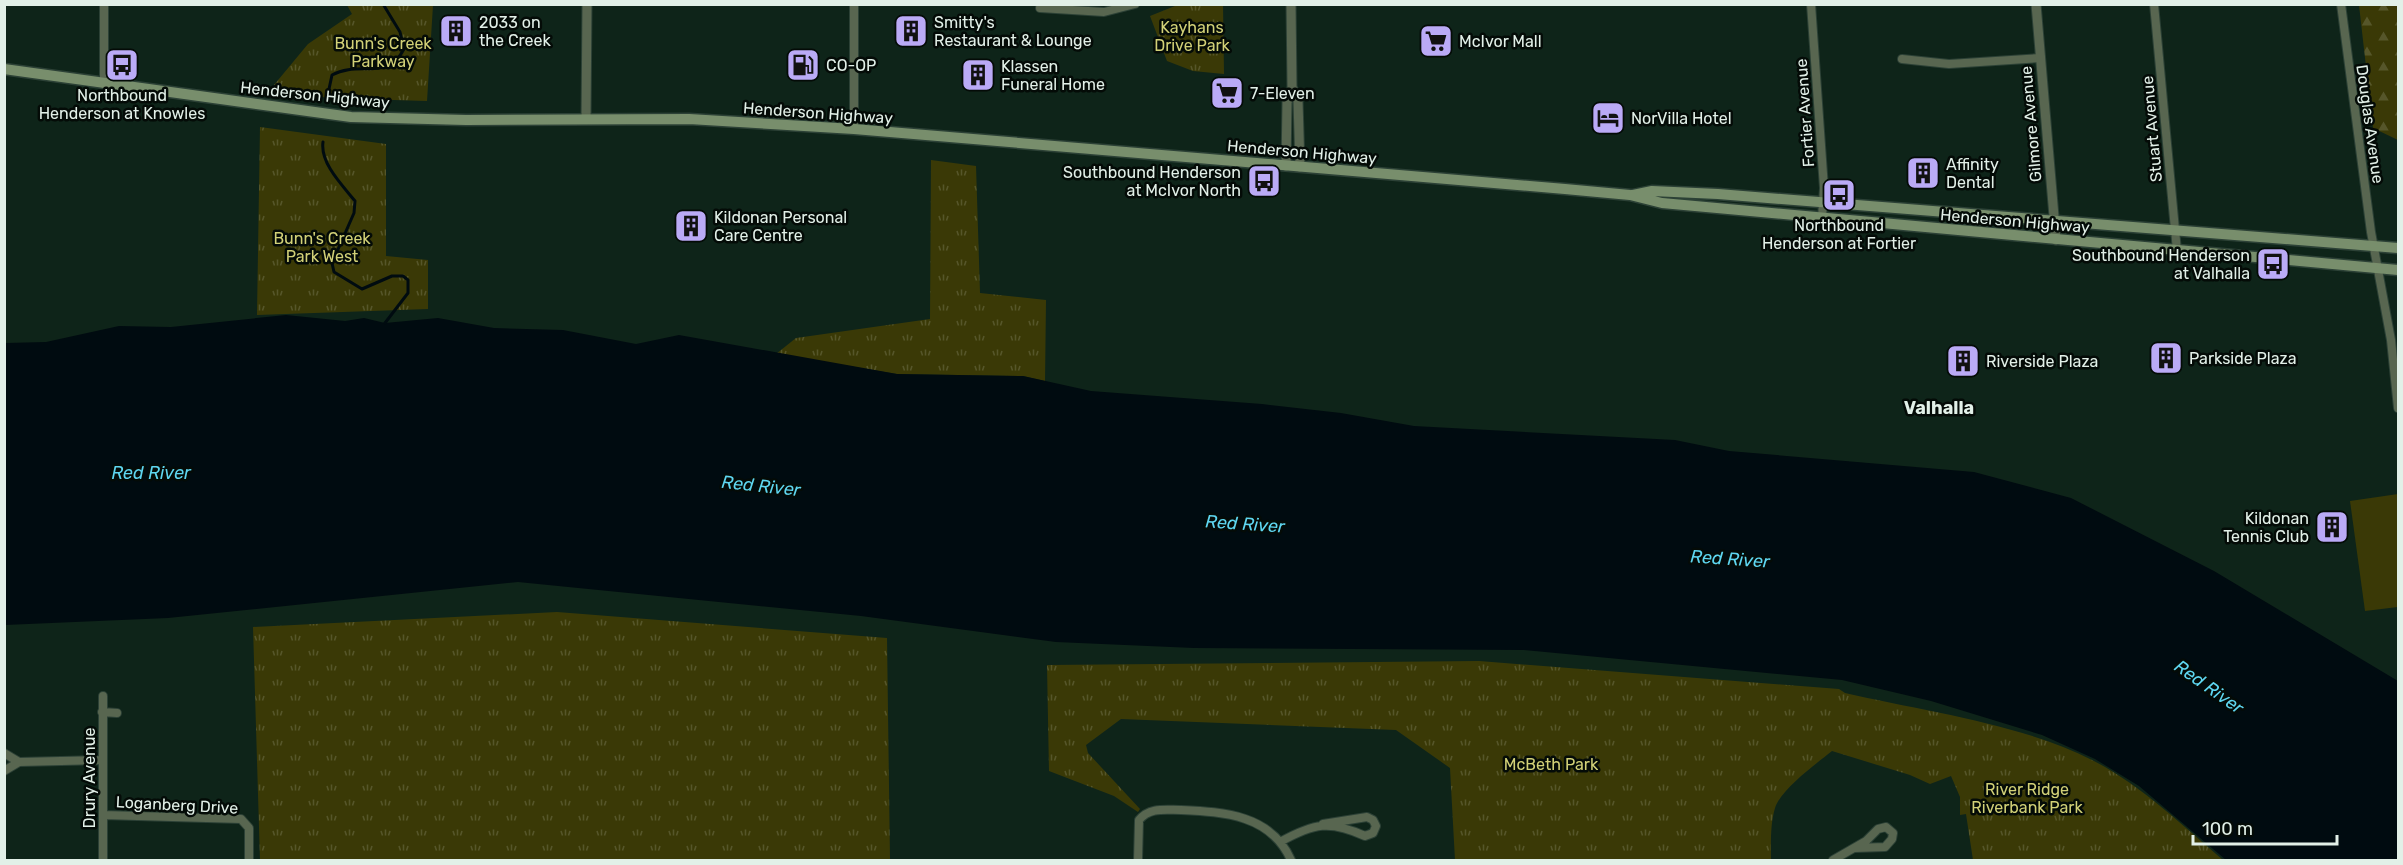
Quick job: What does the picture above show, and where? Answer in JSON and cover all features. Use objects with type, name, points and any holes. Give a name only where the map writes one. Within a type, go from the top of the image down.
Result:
[{"type":"main road","name":"Henderson Highway","points":[[4,69],[351,117],[689,119],[854,129],[1630,195],[1662,204],[2398,270]]},
{"type":"main road","name":"Henderson Highway","points":[[1630,195],[1652,191],[1824,202],[2175,232],[2398,248]]},
{"type":"street","points":[[104,4],[104,84]]},
{"type":"street","points":[[586,119],[587,4]]},
{"type":"street","points":[[854,4],[854,129]]},
{"type":"street","points":[[1040,8],[1104,12],[1135,4]]},
{"type":"street","points":[[1286,166],[1287,102],[1292,91],[1290,4]]},
{"type":"street","name":"Fortier Avenue","points":[[1812,4],[1824,202],[1822,218]]},
{"type":"street","name":"Gilmore Avenue","points":[[2036,4],[2056,240]]},
{"type":"street","name":"Stuart Avenue","points":[[2154,4],[2177,251]]},
{"type":"street","name":"Douglas Avenue","points":[[2341,4],[2398,408]]},
{"type":"street","points":[[1902,59],[1949,64],[2041,58]]},
{"type":"street","points":[[1292,91],[1298,101],[1300,167]]},
{"type":"street","name":"Drury Avenue","points":[[103,696],[103,861]]},
{"type":"street","points":[[102,712],[117,713]]},
{"type":"street","points":[[4,753],[19,762]]},
{"type":"street","points":[[4,771],[19,762],[103,760]]},
{"type":"street","points":[[1138,861],[1139,820],[1143,814],[1155,810],[1232,814],[1256,823],[1280,842],[1291,861]]},
{"type":"street","name":"Loganberg Drive","points":[[103,815],[241,819],[249,828],[249,861]]},
{"type":"street","points":[[1280,842],[1323,824],[1367,817],[1373,819],[1376,826],[1373,832],[1365,836],[1338,825],[1323,824]]},
{"type":"street","points":[[1833,861],[1855,848],[1878,829],[1886,827],[1893,833],[1892,839],[1885,846],[1855,848]]},
{"type":"green space","name":"Kayhans Drive Park","points":[[1180,4],[1223,5],[1224,74],[1193,71],[1167,61],[1150,16]]},
{"type":"green space","name":"Bunn's Creek Parkway","points":[[347,5],[433,5],[427,101],[327,98],[274,85],[308,44],[352,14]]},
{"type":"green space","points":[[2359,5],[2398,5],[2398,140],[2373,128]]},
{"type":"green space","name":"Bunn's Creek Park West","points":[[260,127],[386,144],[386,256],[428,260],[428,309],[257,315]]},
{"type":"green space","points":[[931,160],[976,166],[980,293],[1046,300],[1045,381],[1023,376],[897,374],[776,354],[796,338],[930,319]]},
{"type":"green space","points":[[2398,494],[2398,607],[2365,611],[2350,501]]},
{"type":"green space","points":[[557,612],[887,638],[890,860],[260,860],[253,627]]},
{"type":"green space","name":"McBeth Park","points":[[1479,661],[1839,689],[1845,693],[2004,728],[2064,748],[2110,770],[2160,806],[2223,860],[1973,860],[1966,814],[1960,815],[1960,797],[1951,776],[1930,784],[1910,775],[1832,751],[1784,793],[1775,808],[1771,834],[1771,860],[1455,860],[1450,768],[1396,730],[1121,719],[1086,745],[1088,753],[1140,809],[1138,812],[1114,796],[1049,771],[1047,665]]},
{"type":"water","name":"Red River","points":[[286,315],[345,321],[364,318],[385,323],[438,318],[494,328],[563,330],[636,344],[679,335],[897,374],[1023,376],[1091,391],[1262,404],[1341,413],[1414,426],[1675,440],[1729,451],[1974,472],[2071,498],[2214,571],[2398,681],[2398,860],[2226,860],[2139,786],[2095,759],[2042,735],[1931,701],[1842,680],[1524,650],[1194,648],[1056,642],[861,616],[518,582],[168,618],[5,625],[5,343],[46,342],[119,326],[171,327]]},
{"type":"waterway","points":[[329,89],[332,75],[352,69],[381,68],[397,59],[404,49],[400,32],[383,4]]},
{"type":"waterway","points":[[323,142],[328,166],[355,201],[354,213],[332,263],[334,272],[362,289],[392,276],[403,276],[408,280],[408,293],[385,323]]},
{"type":"place","name":"2033 on the Creek","points":[[456,31]]},
{"type":"place","name":"Smitty's Restaurant & Lounge","points":[[911,31]]},
{"type":"place","name":"McIvor Mall","points":[[1436,41]]},
{"type":"place","name":"Northbound Henderson at Knowles","points":[[122,65]]},
{"type":"place","name":"CO-OP","points":[[803,65]]},
{"type":"place","name":"Klassen Funeral Home","points":[[978,75]]},
{"type":"place","name":"7-Eleven","points":[[1227,93]]},
{"type":"place","name":"NorVilla Hotel","points":[[1608,118]]},
{"type":"place","name":"Affinity Dental","points":[[1923,173]]},
{"type":"place","name":"Southbound Henderson at McIvor North","points":[[1264,181]]},
{"type":"place","name":"Northbound Henderson at Fortier","points":[[1839,195]]},
{"type":"place","name":"Kildonan Personal Care Centre","points":[[691,226]]},
{"type":"place","name":"Southbound Henderson at Valhalla","points":[[2273,264]]},
{"type":"place","name":"Parkside Plaza","points":[[2166,358]]},
{"type":"place","name":"Riverside Plaza","points":[[1963,361]]},
{"type":"place","name":"Kildonan Tennis Club","points":[[2332,527]]},
{"type":"district","name":"Valhalla","points":[[1939,408]]},
{"type":"park label","name":"River Ridge Riverbank Park","points":[[2027,798]]}]
